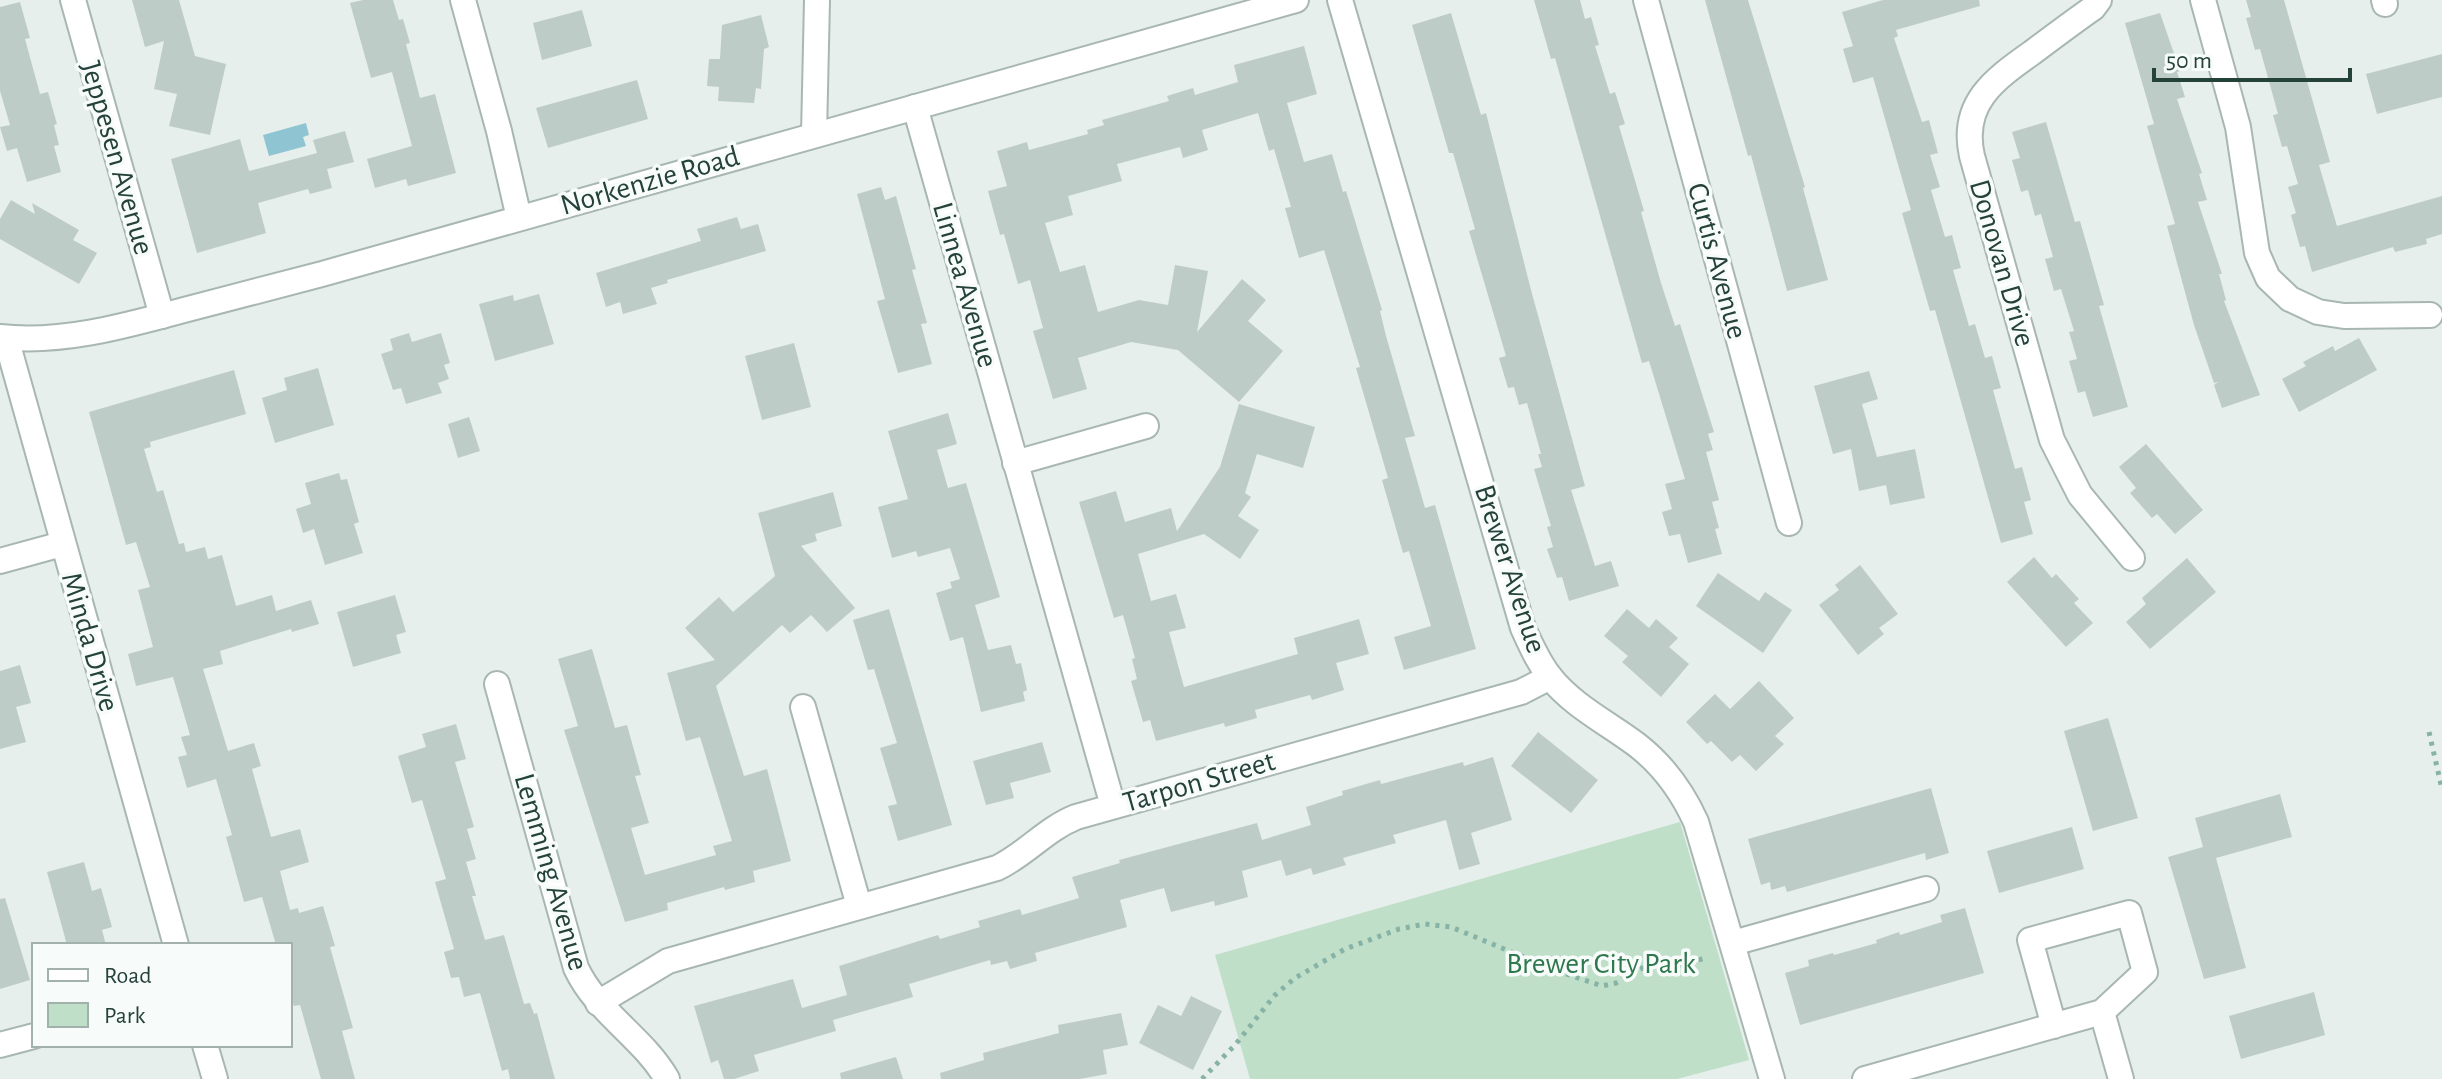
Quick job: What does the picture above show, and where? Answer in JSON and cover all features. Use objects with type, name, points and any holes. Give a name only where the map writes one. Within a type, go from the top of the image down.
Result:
[{"type":"street","name":"Jeppesen Avenue","points":[[73,0],[162,316]]},
{"type":"street","points":[[463,0],[519,218]]},
{"type":"street","points":[[814,135],[817,0]]},
{"type":"street","name":"Norkenzie Road","points":[[3,337],[85,333],[162,316],[1296,0]]},
{"type":"street","name":"Brewer Avenue","points":[[1340,0],[1517,608],[1533,651],[1550,677],[1580,706],[1644,751],[1672,779],[1696,822],[1772,1079]]},
{"type":"street","name":"Curtis Avenue","points":[[1646,0],[1789,523]]},
{"type":"street","name":"Donovan Drive","points":[[2099,0],[2093,8],[1996,78],[1975,109],[1969,138],[2052,440],[2080,495],[2132,558]]},
{"type":"street","points":[[2203,0],[2244,157],[2257,253],[2268,278],[2290,299],[2318,312],[2344,316],[2430,315]]},
{"type":"street","name":"Linnea Avenue","points":[[915,107],[1113,806]]},
{"type":"street","name":"Minda Drive","points":[[3,337],[175,943]]},
{"type":"street","points":[[1015,463],[1146,426]]},
{"type":"street","points":[[0,561],[62,544]]},
{"type":"street","name":"Tarpon Street","points":[[598,1003],[668,961],[997,868],[1025,853],[1063,822],[1521,692],[1550,677]]},
{"type":"street","name":"Lemming Avenue","points":[[497,684],[576,968],[598,1003],[651,1057],[667,1079]]},
{"type":"street","points":[[803,707],[859,906]]},
{"type":"street","points":[[1733,943],[1926,889]]},
{"type":"street","points":[[1865,1079],[2054,1026],[2102,1012],[2145,972],[2129,913],[2030,940],[2054,1026]]},
{"type":"street","points":[[2102,1012],[2121,1079]]},
{"type":"street","points":[[0,1045],[32,1037]]},
{"type":"street","points":[[206,1047],[215,1079]]},
{"type":"path","points":[[2429,732],[2442,789]]},
{"type":"path","points":[[1202,1079],[1235,1045],[1275,995],[1295,978],[1345,949],[1399,929],[1425,924],[1451,927],[1602,986],[1616,983],[1646,966],[1682,965],[1705,958]]},
{"type":"green space","name":"Brewer City Park","points":[[1680,822],[1749,1060],[1677,1079],[1250,1079],[1215,955]]},
{"type":"water","points":[[306,123],[309,135],[303,137],[306,146],[269,156],[263,135]]},
{"type":"building","points":[[132,0],[179,0],[195,56],[226,64],[210,135],[169,126],[177,94],[154,89],[164,41],[145,47]]},
{"type":"building","points":[[393,0],[410,43],[406,44],[420,98],[435,94],[456,173],[408,186],[406,179],[375,188],[367,159],[412,146],[392,72],[371,78],[350,3]]},
{"type":"building","points":[[1534,0],[1580,0],[1585,19],[1591,17],[1599,45],[1595,46],[1610,94],[1615,92],[1625,124],[1619,126],[1661,283],[1675,326],[1680,324],[1714,432],[1708,434],[1713,450],[1706,452],[1719,500],[1712,502],[1722,554],[1688,563],[1680,534],[1669,536],[1662,512],[1672,509],[1665,484],[1685,479],[1649,361],[1642,363],[1555,58],[1551,59]]},
{"type":"building","points":[[1705,0],[1748,0],[1805,187],[1828,280],[1787,291]]},
{"type":"building","points":[[1883,0],[1979,0],[1980,6],[1896,30],[1898,36],[1894,38],[1922,122],[1929,120],[1938,153],[1930,155],[1940,187],[1931,190],[1945,237],[1952,235],[1961,268],[1953,270],[1969,326],[1975,324],[1985,358],[1992,356],[2001,388],[1993,390],[2015,469],[2022,467],[2031,500],[2024,502],[2033,534],[2001,543],[1935,310],[1930,311],[1902,213],[1911,210],[1873,77],[1853,83],[1843,49],[1853,46],[1842,12]]},
{"type":"building","points":[[2246,0],[2284,0],[2330,162],[2319,165],[2337,226],[2442,196],[2442,234],[2426,239],[2427,244],[2395,252],[2393,247],[2312,272],[2305,246],[2300,247],[2291,215],[2296,213],[2288,187],[2298,184],[2287,146],[2282,147],[2273,115],[2278,114],[2260,49],[2255,50],[2246,18],[2251,17]]},
{"type":"building","points":[[20,2],[30,38],[25,39],[40,94],[48,92],[57,124],[54,125],[59,145],[54,146],[61,172],[27,182],[17,148],[7,151],[0,127],[10,125],[0,91],[0,7]]},
{"type":"building","points":[[582,10],[592,46],[542,60],[533,23]]},
{"type":"building","points":[[1451,13],[1481,115],[1486,113],[1585,486],[1571,490],[1595,566],[1611,561],[1619,586],[1569,601],[1562,577],[1557,578],[1547,549],[1553,547],[1547,527],[1551,526],[1534,469],[1542,467],[1538,454],[1541,454],[1527,403],[1519,405],[1514,387],[1508,388],[1499,358],[1506,356],[1469,231],[1475,229],[1453,153],[1449,153],[1412,25]]},
{"type":"building","points":[[2160,13],[2180,71],[2177,72],[2185,97],[2177,99],[2202,173],[2199,174],[2207,200],[2198,202],[2222,274],[2219,274],[2224,301],[2260,395],[2222,408],[2214,385],[2218,382],[2214,383],[2194,325],[2167,226],[2175,224],[2147,126],[2154,124],[2125,23]]},
{"type":"building","points":[[761,15],[769,47],[764,49],[761,89],[756,88],[754,103],[718,101],[719,87],[707,86],[709,59],[720,59],[722,25]]},
{"type":"building","points":[[1304,46],[1317,94],[1287,103],[1304,162],[1332,154],[1343,192],[1346,191],[1415,436],[1405,438],[1425,508],[1435,505],[1476,649],[1404,670],[1394,637],[1431,626],[1409,551],[1403,553],[1382,480],[1388,478],[1356,368],[1360,367],[1324,250],[1299,258],[1285,208],[1291,207],[1274,149],[1269,151],[1258,113],[1202,130],[1208,150],[1183,158],[1180,147],[1117,164],[1122,181],[1068,196],[1073,215],[1045,223],[1060,272],[1085,265],[1098,312],[1139,300],[1168,305],[1175,265],[1208,271],[1197,332],[1242,279],[1266,300],[1248,321],[1283,351],[1239,402],[1178,350],[1131,342],[1078,358],[1087,389],[1053,399],[1033,331],[1043,328],[1030,280],[1018,284],[988,191],[1007,186],[997,151],[1027,142],[1029,150],[1088,134],[1087,130],[1104,125],[1102,120],[1169,101],[1167,96],[1193,88],[1195,95],[1238,82],[1234,65]]},
{"type":"building","points":[[2442,54],[2442,97],[2377,114],[2366,74]]},
{"type":"building","points":[[637,80],[648,119],[548,148],[536,108]]},
{"type":"building","points":[[2046,122],[2075,222],[2080,221],[2104,305],[2099,306],[2128,407],[2093,417],[2085,391],[2078,393],[2069,361],[2077,359],[2069,332],[2074,331],[2061,289],[2054,291],[2045,259],[2053,257],[2041,214],[2035,216],[2028,190],[2021,192],[2012,160],[2020,158],[2012,132]]},
{"type":"building","points":[[345,131],[354,162],[327,169],[332,188],[310,194],[308,189],[258,203],[266,233],[197,253],[171,159],[240,139],[249,171],[317,153],[313,140]]},
{"type":"building","points":[[881,187],[885,200],[896,196],[916,269],[912,270],[927,323],[921,324],[932,364],[898,373],[877,301],[885,299],[857,194]]},
{"type":"building","points":[[11,200],[35,214],[32,203],[79,230],[73,240],[97,253],[79,284],[0,239],[0,219]]},
{"type":"building","points":[[737,217],[741,229],[758,224],[766,251],[667,280],[668,283],[651,288],[657,304],[623,314],[620,302],[606,307],[596,273],[701,241],[697,229]]},
{"type":"building","points":[[539,294],[554,344],[495,361],[479,304],[513,295],[514,301]]},
{"type":"building","points":[[409,333],[412,342],[441,333],[450,363],[444,365],[449,379],[438,383],[442,393],[406,404],[401,388],[393,390],[381,354],[393,350],[390,339]]},
{"type":"building","points":[[2359,338],[2377,370],[2299,412],[2282,379],[2306,366],[2303,362],[2333,346],[2335,351]]},
{"type":"building","points":[[794,343],[811,407],[762,420],[745,356]]},
{"type":"building","points":[[318,368],[334,425],[275,443],[262,398],[287,390],[284,378]]},
{"type":"building","points":[[234,370],[246,414],[150,442],[151,447],[144,449],[157,492],[163,490],[179,544],[184,543],[186,552],[205,547],[208,559],[222,555],[236,606],[272,595],[276,611],[311,600],[319,624],[292,632],[291,629],[220,651],[223,664],[203,669],[228,751],[254,743],[261,766],[252,769],[271,837],[300,829],[309,862],[280,871],[290,910],[298,908],[299,913],[323,906],[335,946],[330,947],[353,1028],[342,1031],[355,1079],[321,1079],[300,1005],[294,1006],[292,1000],[292,943],[275,943],[262,897],[244,902],[226,837],[232,835],[216,779],[187,788],[178,757],[187,755],[181,737],[190,735],[173,677],[136,686],[128,654],[153,647],[138,590],[150,587],[136,542],[126,545],[89,412]]},
{"type":"building","points":[[1869,371],[1878,399],[1862,404],[1877,457],[1915,449],[1925,498],[1890,505],[1886,485],[1859,491],[1851,449],[1833,454],[1814,386]]},
{"type":"building","points":[[1239,404],[1315,427],[1303,468],[1257,454],[1245,493],[1251,497],[1238,516],[1259,530],[1240,559],[1204,534],[1138,554],[1151,601],[1176,594],[1186,628],[1169,632],[1184,687],[1298,654],[1294,638],[1359,619],[1369,654],[1336,663],[1344,690],[1312,700],[1310,695],[1255,710],[1257,718],[1225,727],[1224,723],[1156,741],[1150,720],[1143,722],[1131,681],[1137,679],[1132,659],[1135,658],[1123,615],[1114,618],[1079,502],[1116,491],[1125,522],[1171,508],[1177,531],[1220,467]]},
{"type":"building","points":[[948,413],[957,444],[937,450],[948,488],[966,483],[1000,597],[975,605],[988,650],[1011,645],[1016,664],[1021,663],[1027,690],[1023,692],[1025,701],[981,712],[963,637],[950,641],[936,593],[952,588],[950,582],[960,579],[950,548],[918,557],[916,551],[892,558],[878,507],[908,499],[888,431]]},
{"type":"building","points":[[469,417],[480,451],[458,458],[448,424]]},
{"type":"building","points":[[2146,444],[2203,510],[2175,534],[2157,514],[2152,518],[2130,493],[2136,488],[2119,467]]},
{"type":"building","points":[[339,473],[341,480],[347,479],[359,522],[354,524],[363,553],[325,565],[314,529],[303,533],[296,509],[311,504],[305,483]]},
{"type":"building","points":[[833,492],[842,526],[815,534],[817,541],[801,546],[855,608],[827,632],[811,615],[790,633],[782,625],[716,686],[744,776],[767,769],[791,861],[753,871],[755,882],[667,903],[668,910],[625,922],[564,730],[578,726],[558,659],[592,649],[615,728],[627,725],[641,775],[635,776],[649,823],[631,828],[645,875],[716,855],[713,846],[732,841],[700,737],[686,741],[667,673],[715,660],[685,628],[719,597],[733,612],[775,576],[758,513]]},
{"type":"building","points":[[2034,557],[2052,578],[2056,574],[2079,599],[2074,603],[2093,623],[2066,647],[2007,582]]},
{"type":"building","points":[[2187,558],[2216,592],[2150,649],[2126,622],[2146,604],[2142,598]]},
{"type":"building","points":[[1860,565],[1898,614],[1879,628],[1884,634],[1858,655],[1819,605],[1839,590],[1835,585]]},
{"type":"building","points":[[1718,573],[1759,601],[1765,592],[1792,610],[1763,653],[1696,606]]},
{"type":"building","points":[[395,595],[406,632],[396,635],[401,653],[353,667],[337,612]]},
{"type":"building","points":[[889,609],[952,825],[898,841],[888,806],[897,804],[880,748],[897,743],[874,669],[868,670],[853,620]]},
{"type":"building","points":[[1627,609],[1649,628],[1656,619],[1678,638],[1669,647],[1689,664],[1661,697],[1622,662],[1628,656],[1604,636]]},
{"type":"building","points":[[20,665],[31,703],[16,707],[26,742],[0,749],[0,671]]},
{"type":"building","points":[[1759,681],[1794,718],[1775,736],[1784,744],[1756,771],[1740,755],[1732,762],[1711,741],[1707,744],[1686,722],[1715,694],[1730,709]]},
{"type":"building","points":[[2108,718],[2138,818],[2093,831],[2064,731]]},
{"type":"building","points":[[456,724],[466,759],[455,762],[474,827],[467,829],[476,859],[466,862],[476,896],[472,896],[485,940],[504,935],[524,1004],[530,1003],[534,1014],[537,1013],[555,1079],[510,1079],[508,1069],[502,1071],[480,993],[464,997],[459,977],[451,978],[444,952],[454,949],[435,882],[446,879],[422,800],[412,803],[398,756],[426,747],[422,734]]},
{"type":"building","points":[[1538,732],[1598,780],[1571,813],[1511,766]]},
{"type":"building","points":[[1042,742],[1051,772],[1010,783],[1014,798],[986,805],[973,761]]},
{"type":"building","points":[[1493,757],[1512,820],[1471,833],[1480,864],[1459,870],[1446,820],[1393,835],[1396,843],[1343,858],[1346,865],[1313,875],[1311,868],[1286,876],[1281,860],[1242,871],[1248,897],[1215,906],[1214,901],[1171,912],[1164,888],[1120,900],[1127,927],[1035,953],[1037,961],[1010,969],[1007,961],[991,965],[990,960],[909,984],[913,997],[833,1020],[836,1031],[754,1055],[759,1071],[724,1079],[718,1060],[711,1063],[694,1006],[793,979],[802,1008],[847,995],[839,966],[938,935],[940,939],[980,927],[978,921],[1020,909],[1022,915],[1079,898],[1072,877],[1120,863],[1119,860],[1257,823],[1262,840],[1311,825],[1306,807],[1343,795],[1342,791],[1463,762],[1464,766]]},
{"type":"building","points":[[1931,788],[1949,853],[1926,860],[1925,853],[1787,892],[1785,886],[1771,890],[1770,882],[1761,885],[1748,839]]},
{"type":"building","points":[[2280,794],[2292,837],[2216,858],[2246,968],[2204,979],[2168,857],[2203,847],[2195,818]]},
{"type":"building","points":[[2072,827],[2084,869],[1999,893],[1987,851]]},
{"type":"building","points":[[84,862],[92,891],[101,888],[112,927],[102,930],[105,943],[66,943],[47,872]]},
{"type":"building","points":[[5,898],[30,980],[0,989],[0,899]]},
{"type":"building","points":[[1965,908],[1984,973],[1800,1025],[1785,973],[1809,966],[1808,960],[1877,943],[1876,940],[1899,932],[1900,935],[1942,922],[1940,915]]},
{"type":"building","points":[[2314,992],[2325,1035],[2241,1059],[2229,1016]]},
{"type":"building","points":[[1191,996],[1222,1011],[1193,1070],[1139,1043],[1158,1005],[1181,1016]]},
{"type":"building","points":[[1121,1013],[1128,1045],[1103,1050],[1107,1074],[1080,1079],[941,1079],[940,1073],[984,1060],[983,1053],[1059,1033],[1058,1025]]},
{"type":"building","points":[[896,1057],[903,1079],[841,1079],[840,1073]]}]
